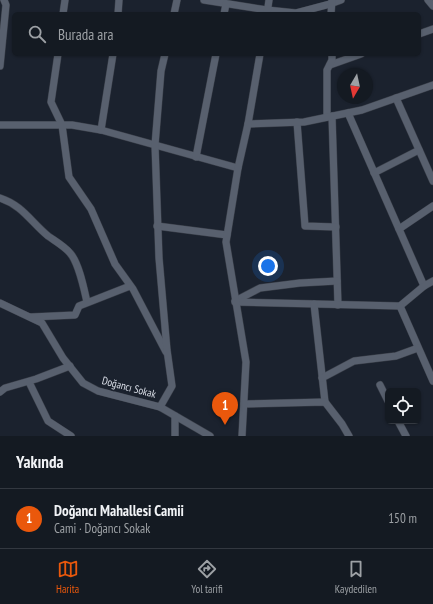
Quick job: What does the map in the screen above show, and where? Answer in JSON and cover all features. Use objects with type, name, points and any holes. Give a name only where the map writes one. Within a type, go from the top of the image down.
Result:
[{"type":"street","points":[[0,66],[6,5],[4,0]]},
{"type":"street","points":[[63,12],[65,0]]},
{"type":"street","points":[[118,12],[119,0]]},
{"type":"street","points":[[174,12],[177,0]]},
{"type":"street","points":[[204,0],[217,1],[267,12],[269,0]]},
{"type":"street","points":[[299,12],[341,0]]},
{"type":"street","points":[[428,0],[433,6]]},
{"type":"street","points":[[224,12],[226,4]]},
{"type":"street","points":[[421,33],[433,29]]},
{"type":"street","points":[[58,56],[51,102],[62,125],[69,177],[91,209],[115,264],[130,286],[168,356]]},
{"type":"street","points":[[101,130],[113,56]]},
{"type":"street","points":[[160,407],[172,386],[157,226],[154,144],[161,71],[165,56]]},
{"type":"street","points":[[196,157],[216,56]]},
{"type":"street","points":[[242,436],[246,362],[226,242],[238,168],[248,124],[260,56]]},
{"type":"street","points":[[332,56],[332,60],[327,70],[336,227],[338,305]]},
{"type":"street","points":[[330,65],[355,56]]},
{"type":"street","points":[[248,124],[297,122],[330,117],[362,110],[433,85]]},
{"type":"street","points":[[396,98],[433,181]]},
{"type":"street","points":[[348,113],[424,286]]},
{"type":"street","points":[[297,122],[305,226],[336,227]]},
{"type":"street","points":[[0,125],[72,125],[101,130],[238,168]]},
{"type":"street","points":[[374,173],[419,150]]},
{"type":"street","points":[[0,198],[12,202],[47,235],[71,253],[79,270],[87,302]]},
{"type":"street","points":[[399,229],[433,206]]},
{"type":"street","points":[[157,226],[227,235]]},
{"type":"street","points":[[235,302],[260,288],[300,283],[337,281]]},
{"type":"street","points":[[235,302],[400,306],[424,286],[433,281]]},
{"type":"street","points":[[30,317],[75,315],[79,306],[130,286]]},
{"type":"street","name":"Doğancı Sokak","points":[[0,303],[42,323],[64,358],[83,383],[98,391],[160,407],[210,436]]},
{"type":"street","points":[[314,304],[325,402],[342,424],[349,436]]},
{"type":"street","points":[[400,306],[432,376]]},
{"type":"street","points":[[322,378],[354,362],[396,356],[418,348]]},
{"type":"street","points":[[0,392],[5,388],[29,382],[70,366]]},
{"type":"street","points":[[29,382],[48,421],[71,436]]},
{"type":"street","points":[[380,385],[385,395]]},
{"type":"street","points":[[244,404],[325,402]]},
{"type":"street","points":[[175,416],[175,436]]},
{"type":"street","points":[[400,424],[406,436]]},
{"type":"place","name":"Doğancı Mahallesi Camii","points":[[225,425]]}]
